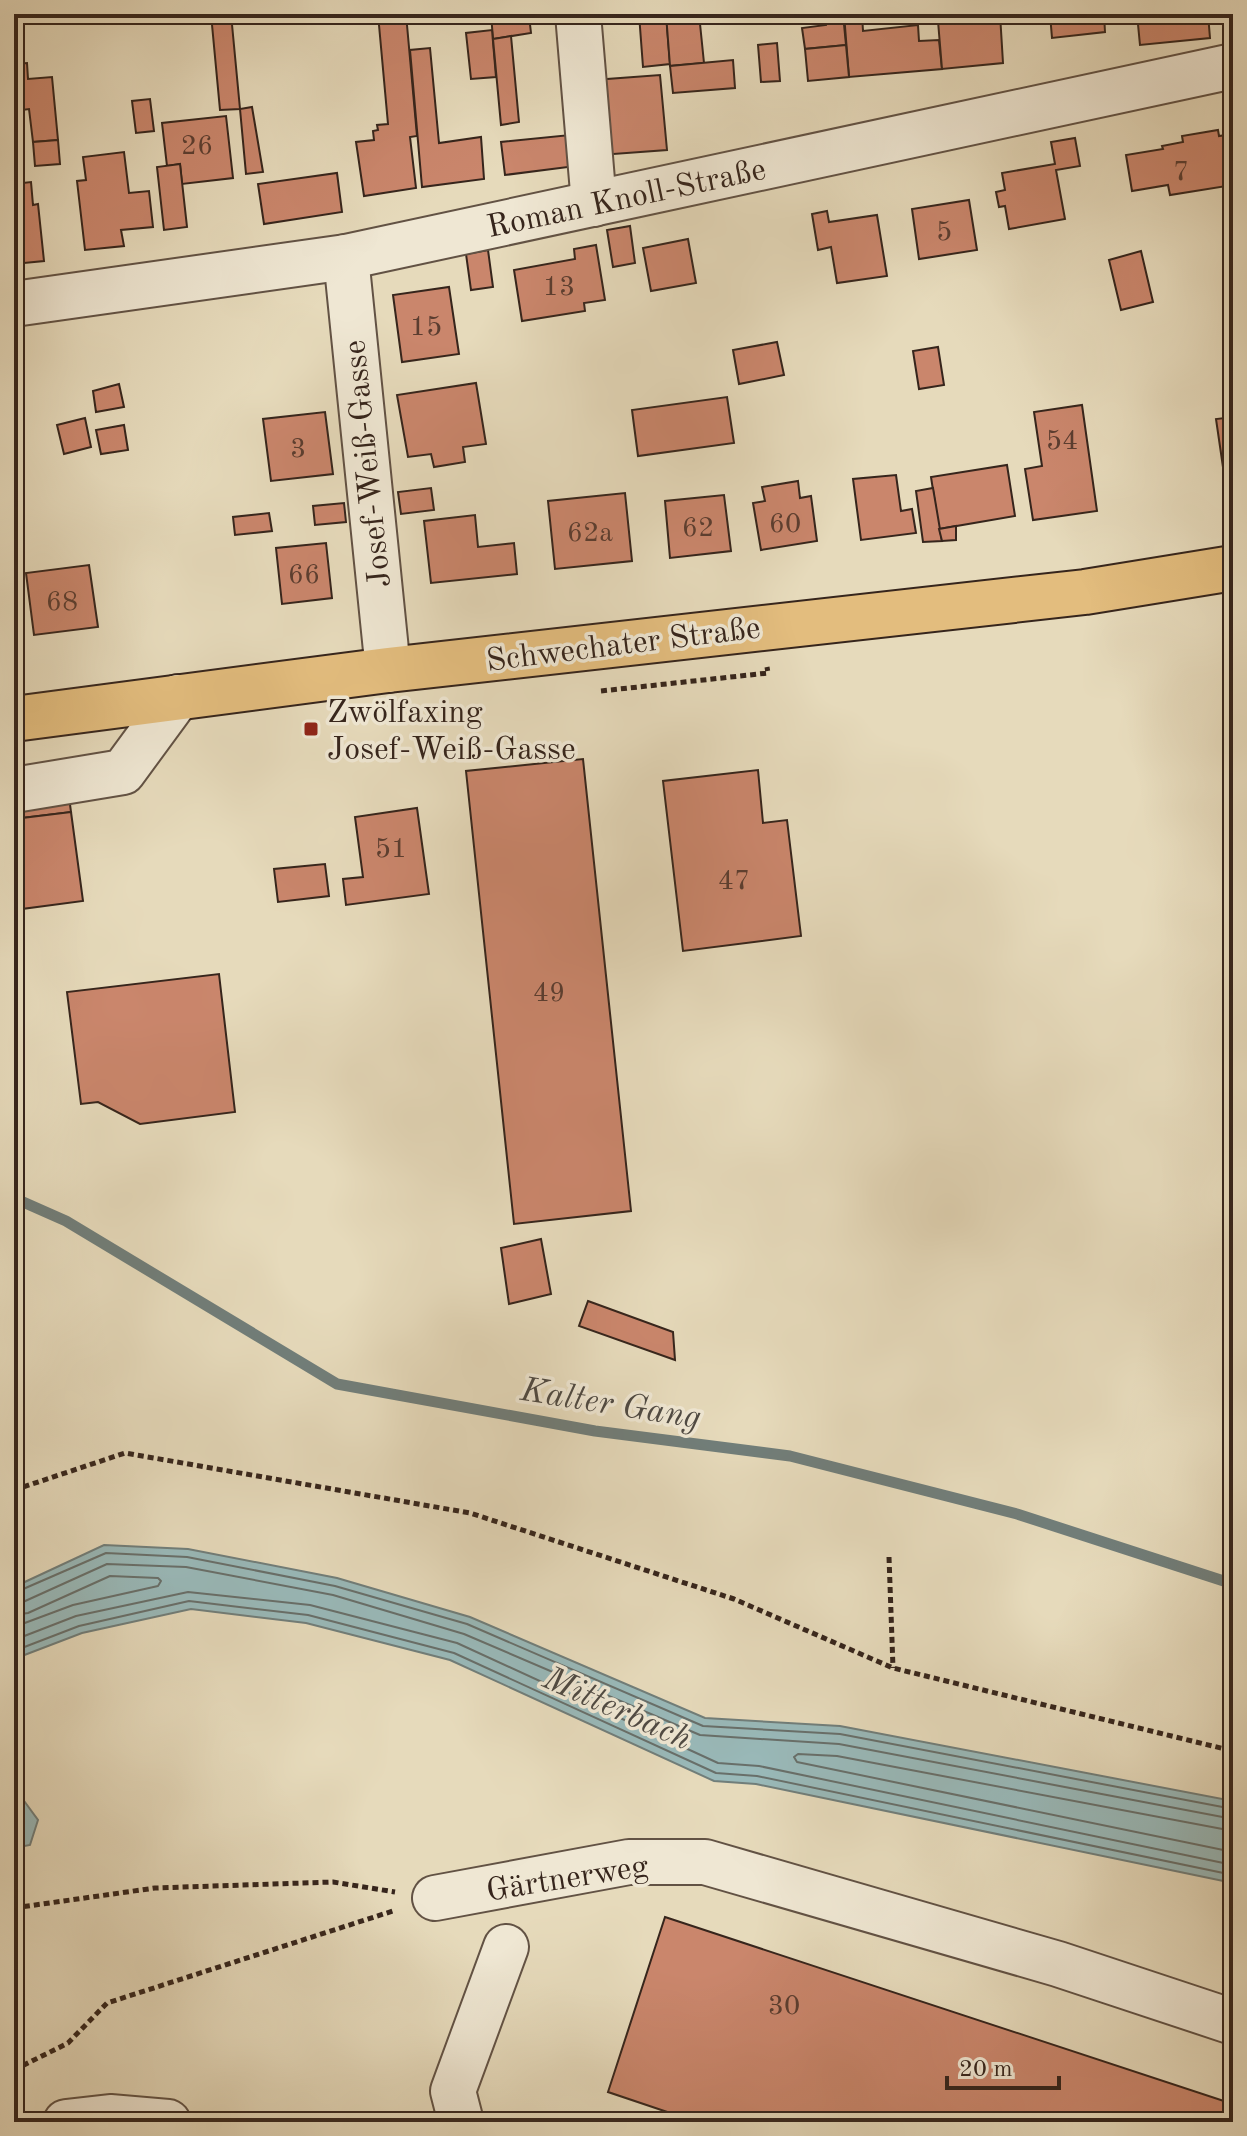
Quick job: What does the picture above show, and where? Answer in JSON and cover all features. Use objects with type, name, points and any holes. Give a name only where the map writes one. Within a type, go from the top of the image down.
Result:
[{"type":"main road","name":"Schwechater Straße","points":[[14,719],[388,670],[1085,592],[1233,568]]},
{"type":"street","points":[[578,14],[594,204]]},
{"type":"street","name":"Roman Knoll-Straße","points":[[14,304],[346,257],[1233,66]]},
{"type":"street","name":"Josef-Weiß-Gasse","points":[[346,257],[388,670]]},
{"type":"street","points":[[14,790],[123,772],[178,697]]},
{"type":"street","name":"Gärtnerweg","points":[[435,1898],[629,1862],[705,1862],[1058,1964],[1233,2022]]},
{"type":"street","points":[[461,2122],[453,2091],[506,1947]]},
{"type":"street","points":[[66,2122],[110,2117],[168,2122]]},
{"type":"path","points":[[14,1490],[125,1453],[470,1513],[734,1599],[893,1668],[1233,1751]]},
{"type":"path","points":[[889,1557],[893,1668]]},
{"type":"path","points":[[14,1908],[155,1888],[333,1882],[435,1898]]},
{"type":"path","points":[[14,2070],[68,2043],[107,2003],[435,1898]]},
{"type":"water","name":"Mitterbach","points":[[104,1545],[188,1549],[337,1578],[470,1617],[705,1718],[840,1726],[1233,1801],[1233,1883],[756,1784],[714,1781],[450,1660],[306,1623],[191,1609],[82,1633],[14,1659],[14,1587]]},
{"type":"water","points":[[19,1794],[38,1820],[30,1845],[14,1848],[14,1795]]},
{"type":"building","points":[[27,14],[46,14],[46,17],[28,19]]},
{"type":"building","points":[[211,14],[231,14],[240,109],[220,110]]},
{"type":"building","points":[[378,14],[406,14],[417,136],[410,137],[416,188],[364,196],[356,142],[374,140],[373,131],[378,130],[377,125],[388,124]]},
{"type":"building","points":[[491,14],[500,14],[501,20],[529,16],[531,33],[493,39]]},
{"type":"building","points":[[639,14],[666,14],[670,64],[643,67]]},
{"type":"building","points":[[666,14],[699,14],[704,63],[670,66]]},
{"type":"building","points":[[825,14],[843,14],[846,45],[805,49],[802,28],[826,25]]},
{"type":"building","points":[[844,14],[862,14],[863,31],[918,25],[919,41],[939,40],[942,69],[849,77]]},
{"type":"building","points":[[949,14],[1000,14],[1003,63],[942,69],[938,21],[950,21]]},
{"type":"building","points":[[1050,14],[1104,14],[1105,32],[1052,38]]},
{"type":"building","points":[[1137,14],[1208,14],[1210,38],[1140,45]]},
{"type":"building","points":[[492,30],[496,77],[471,79],[466,33]]},
{"type":"building","points":[[511,36],[519,122],[501,125],[493,39]]},
{"type":"building","points":[[777,43],[780,81],[761,82],[758,45]]},
{"type":"building","points":[[846,45],[849,77],[808,81],[805,49]]},
{"type":"building","points":[[430,48],[439,143],[481,137],[484,179],[422,187],[410,50]]},
{"type":"building","points":[[733,60],[735,88],[673,93],[670,66]]},
{"type":"building","points":[[27,63],[28,79],[52,77],[58,140],[33,142],[29,109],[14,111],[14,64]]},
{"type":"building","points":[[660,75],[667,150],[600,155],[594,80]]},
{"type":"building","points":[[150,99],[154,131],[136,133],[132,101]]},
{"type":"building","points":[[252,107],[263,172],[246,174],[240,109]]},
{"type":"building","points":[[226,116],[233,178],[182,184],[180,164],[167,166],[162,123]]},
{"type":"building","points":[[1218,130],[1219,136],[1233,134],[1233,185],[1170,195],[1168,185],[1132,191],[1126,155],[1163,149],[1162,146],[1183,142],[1182,136]]},
{"type":"building","points":[[580,134],[584,165],[505,175],[501,142]]},
{"type":"building","points":[[1075,138],[1080,166],[1056,170],[1065,219],[1009,229],[1005,206],[999,207],[996,192],[1005,190],[1002,173],[1055,164],[1051,142]]},
{"type":"building","points":[[58,140],[60,164],[35,166],[33,142]]},
{"type":"building","points":[[124,152],[129,193],[149,191],[153,227],[121,230],[124,246],[85,250],[77,181],[86,180],[83,157]]},
{"type":"building","points":[[180,164],[187,227],[164,230],[157,167]]},
{"type":"building","points":[[337,173],[342,212],[264,224],[258,184]]},
{"type":"building","points":[[31,182],[33,205],[38,204],[44,261],[14,264],[14,184]]},
{"type":"building","points":[[969,200],[977,250],[919,259],[912,209]]},
{"type":"building","points":[[827,211],[829,222],[877,215],[887,276],[837,283],[831,247],[818,250],[812,214]]},
{"type":"building","points":[[630,226],[635,263],[613,267],[607,230]]},
{"type":"building","points":[[688,239],[696,283],[651,291],[643,248]]},
{"type":"building","points":[[596,245],[605,300],[584,303],[585,311],[522,321],[514,270],[575,259],[574,249]]},
{"type":"building","points":[[488,250],[493,287],[471,290],[466,254]]},
{"type":"building","points":[[1141,251],[1153,302],[1121,310],[1109,260]]},
{"type":"building","points":[[449,287],[459,354],[402,362],[393,295]]},
{"type":"building","points":[[777,342],[784,375],[739,384],[733,350]]},
{"type":"building","points":[[938,347],[944,385],[919,389],[913,351]]},
{"type":"building","points":[[476,383],[486,444],[463,447],[465,462],[434,467],[431,454],[408,457],[397,395]]},
{"type":"building","points":[[119,384],[124,407],[96,412],[93,391]]},
{"type":"building","points":[[727,397],[734,443],[638,456],[632,410]]},
{"type":"building","points":[[1082,405],[1097,511],[1033,520],[1025,469],[1042,466],[1034,412]]},
{"type":"building","points":[[325,412],[333,474],[271,481],[263,419]]},
{"type":"building","points":[[1233,417],[1233,472],[1224,474],[1216,419]]},
{"type":"building","points":[[85,418],[91,447],[64,454],[57,425]]},
{"type":"building","points":[[124,425],[128,450],[101,454],[96,430]]},
{"type":"building","points":[[1007,465],[1015,516],[939,529],[931,477]]},
{"type":"building","points":[[896,475],[901,511],[912,509],[916,533],[861,540],[853,479]]},
{"type":"building","points":[[798,481],[800,498],[811,496],[817,541],[761,550],[753,503],[765,501],[762,487]]},
{"type":"building","points":[[431,488],[434,510],[401,514],[398,492]]},
{"type":"building","points":[[933,488],[942,541],[923,542],[916,491]]},
{"type":"building","points":[[625,493],[632,561],[555,569],[548,501]]},
{"type":"building","points":[[724,495],[731,551],[670,558],[665,501]]},
{"type":"building","points":[[344,503],[346,522],[315,525],[313,506]]},
{"type":"building","points":[[269,513],[272,531],[235,535],[233,517]]},
{"type":"building","points":[[475,515],[478,547],[514,543],[517,574],[431,583],[424,521]]},
{"type":"building","points":[[956,526],[956,540],[942,541],[939,529]]},
{"type":"building","points":[[326,543],[332,598],[282,604],[276,548]]},
{"type":"building","points":[[89,565],[98,627],[34,635],[26,573]]},
{"type":"building","points":[[583,759],[631,1211],[514,1224],[466,771]]},
{"type":"building","points":[[65,766],[71,812],[14,819],[14,773]]},
{"type":"building","points":[[758,770],[763,823],[787,820],[801,936],[683,951],[663,781]]},
{"type":"building","points":[[417,808],[429,894],[346,905],[343,879],[363,877],[355,817]]},
{"type":"building","points":[[71,812],[83,901],[14,910],[14,819]]},
{"type":"building","points":[[325,864],[329,896],[278,902],[274,869]]},
{"type":"building","points":[[219,974],[235,1112],[140,1124],[98,1102],[81,1104],[67,992]]},
{"type":"building","points":[[541,1239],[551,1294],[509,1304],[501,1248]]},
{"type":"building","points":[[588,1301],[673,1332],[675,1360],[579,1326]]},
{"type":"building","points":[[665,1917],[1233,2104],[1233,2122],[697,2122],[608,2092]]},
{"type":"waterway","name":"Kalter Gang","points":[[14,1198],[66,1221],[337,1384],[595,1431],[790,1456],[1017,1514],[1233,1584]]},
{"type":"place","name":"Zwölfaxing Josef-Weiß-Gasse","points":[[311,729]]}]
